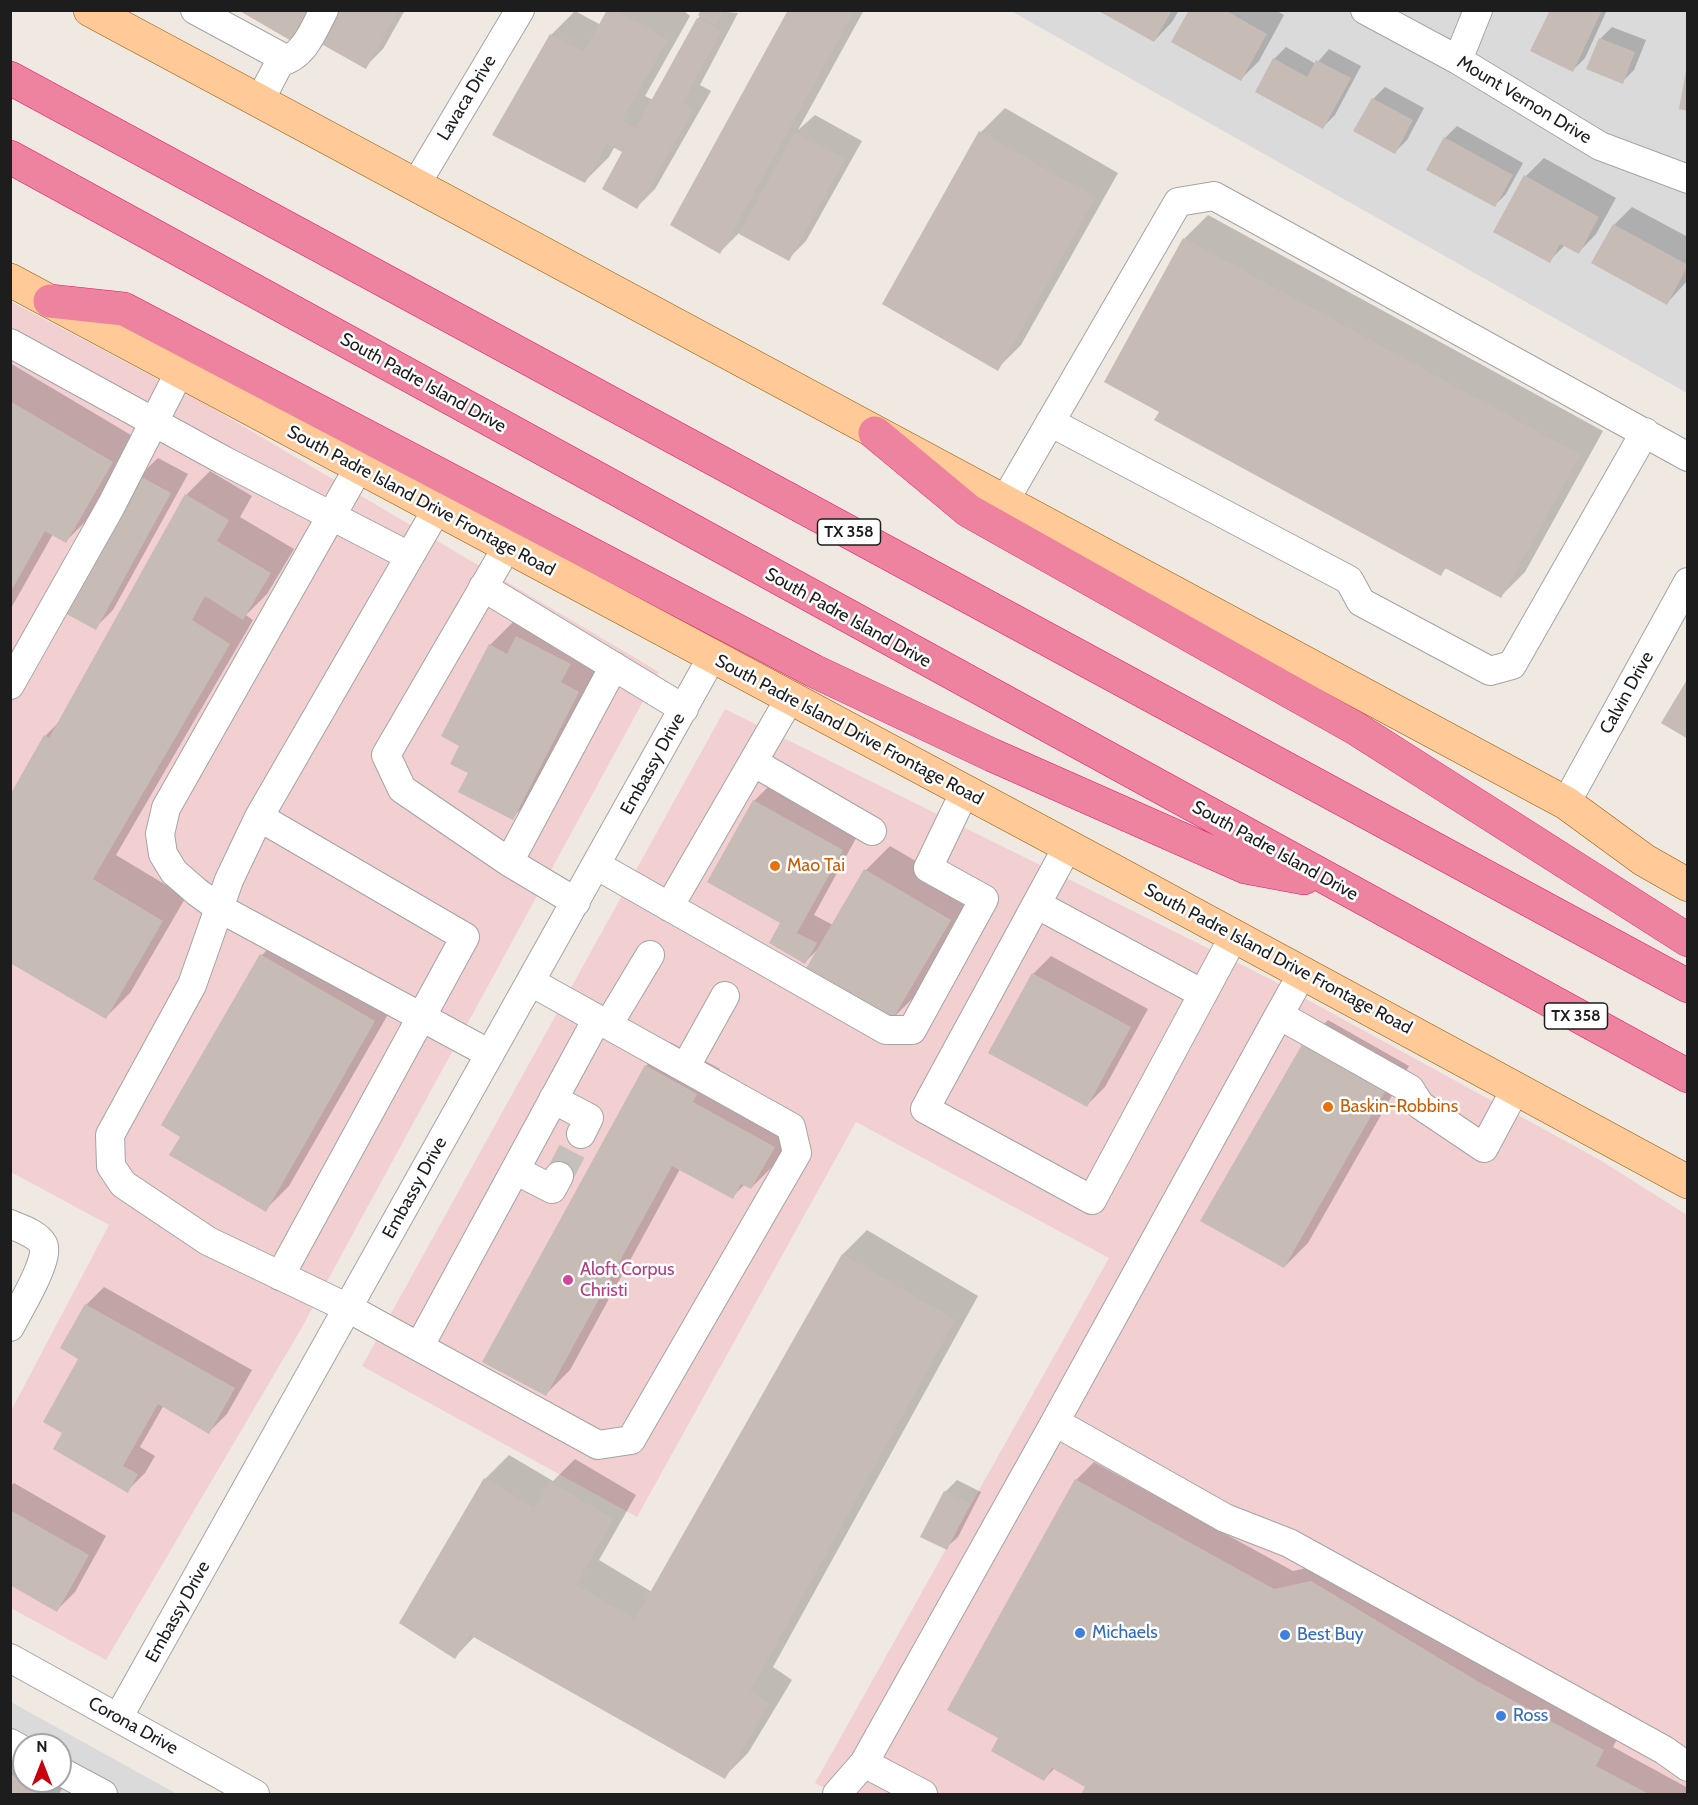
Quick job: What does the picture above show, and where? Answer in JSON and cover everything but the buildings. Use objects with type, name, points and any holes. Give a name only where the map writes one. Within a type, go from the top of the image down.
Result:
[{"type":"highway","name":"TX 358","points":[[10,78],[1688,986]]},
{"type":"highway","name":"South Padre Island Drive","points":[[10,158],[1688,1076]]},
{"type":"highway","points":[[51,301],[124,309],[814,671],[992,755],[1245,867],[1332,883]]},
{"type":"highway","points":[[875,433],[969,511],[1355,728],[1688,940]]},
{"type":"main road","points":[[99,12],[259,102],[1566,803],[1644,860],[1688,885]]},
{"type":"main road","name":"South Padre Island Drive Frontage Road","points":[[10,280],[1303,972],[1688,1182]]},
{"type":"street","points":[[195,10],[280,56],[280,62],[259,102]]},
{"type":"street","points":[[280,62],[291,60],[300,53],[324,10]]},
{"type":"street","name":"Lavaca Drive","points":[[415,186],[520,10]]},
{"type":"street","name":"Mount Vernon Drive","points":[[1365,10],[1458,60],[1600,146],[1688,179]]},
{"type":"street","points":[[1458,60],[1478,10]]},
{"type":"street","points":[[1004,502],[1178,202],[1214,196],[1688,457]]},
{"type":"street","points":[[10,343],[154,423],[410,556]]},
{"type":"street","points":[[10,685],[111,506],[180,371]]},
{"type":"street","points":[[1050,422],[1348,580],[1361,602],[1490,671],[1512,665],[1644,432]]},
{"type":"street","points":[[359,467],[166,808],[160,834],[163,854],[174,872],[219,908],[490,1054]]},
{"type":"street","points":[[437,509],[259,817],[219,908],[192,985],[110,1135],[111,1167],[123,1184],[208,1241],[348,1308],[598,1445],[631,1440],[797,1153],[791,1127],[531,982]]},
{"type":"street","points":[[507,547],[387,755],[402,789],[509,862],[576,902]]},
{"type":"street","name":"Calvin Drive","points":[[1566,803],[1688,582]]},
{"type":"street","points":[[483,587],[684,709]]},
{"type":"street","name":"Embassy Drive","points":[[118,1718],[712,657]]},
{"type":"street","points":[[509,862],[614,666]]},
{"type":"street","points":[[669,907],[790,698]]},
{"type":"street","points":[[753,762],[872,831]]},
{"type":"street","points":[[596,865],[886,1030],[912,1030],[984,899],[928,868],[965,791]]},
{"type":"street","points":[[259,817],[465,937],[280,1276]]},
{"type":"street","points":[[1068,846],[1038,905],[925,1109],[1092,1200],[1234,936]]},
{"type":"street","points":[[1038,905],[1203,994]]},
{"type":"street","points":[[419,1347],[554,1100],[603,1022],[650,955]]},
{"type":"street","points":[[837,1794],[864,1763],[1303,972]]},
{"type":"street","points":[[685,1068],[726,996]]},
{"type":"street","points":[[1279,1015],[1410,1089],[1420,1105],[1484,1148],[1516,1089]]},
{"type":"street","points":[[554,1100],[589,1118],[581,1134]]},
{"type":"street","points":[[515,1170],[552,1189],[559,1176]]},
{"type":"street","points":[[10,1224],[35,1235],[44,1245],[45,1258],[10,1327]]},
{"type":"street","points":[[1055,1422],[1225,1518],[1289,1543],[1664,1750],[1688,1767]]},
{"type":"street","name":"Corona Drive","points":[[11,1660],[255,1794]]},
{"type":"street","points":[[864,1763],[923,1794]]},
{"type":"street","points":[[72,1777],[103,1794]]},
{"type":"shaded area","points":[[1011,11],[1687,11],[1687,393]]},
{"type":"shaded area","points":[[10,301],[209,406],[659,672],[301,1329],[106,1660],[11,1608],[11,1411],[109,1225],[11,1172]]},
{"type":"shaded area","points":[[725,709],[1266,977],[1600,1160],[1687,1215],[1687,1794],[836,1794],[815,1783],[1109,1258],[856,1122],[637,1517],[362,1366]]},
{"type":"shaded area","points":[[11,1702],[67,1733],[12,1733],[12,1793],[72,1793],[72,1736],[177,1794],[11,1794]]},
{"type":"tunnel","points":[[559,1176],[581,1134]]},
{"type":"place","name":"Mao Tai","points":[[775,866]]},
{"type":"place","name":"Baskin-Robbins","points":[[1328,1107]]},
{"type":"place","name":"Aloft Corpus Christi","points":[[568,1280]]},
{"type":"place","name":"Michaels","points":[[1080,1633]]},
{"type":"place","name":"Best Buy","points":[[1285,1635]]},
{"type":"place","name":"Ross","points":[[1501,1716]]}]
